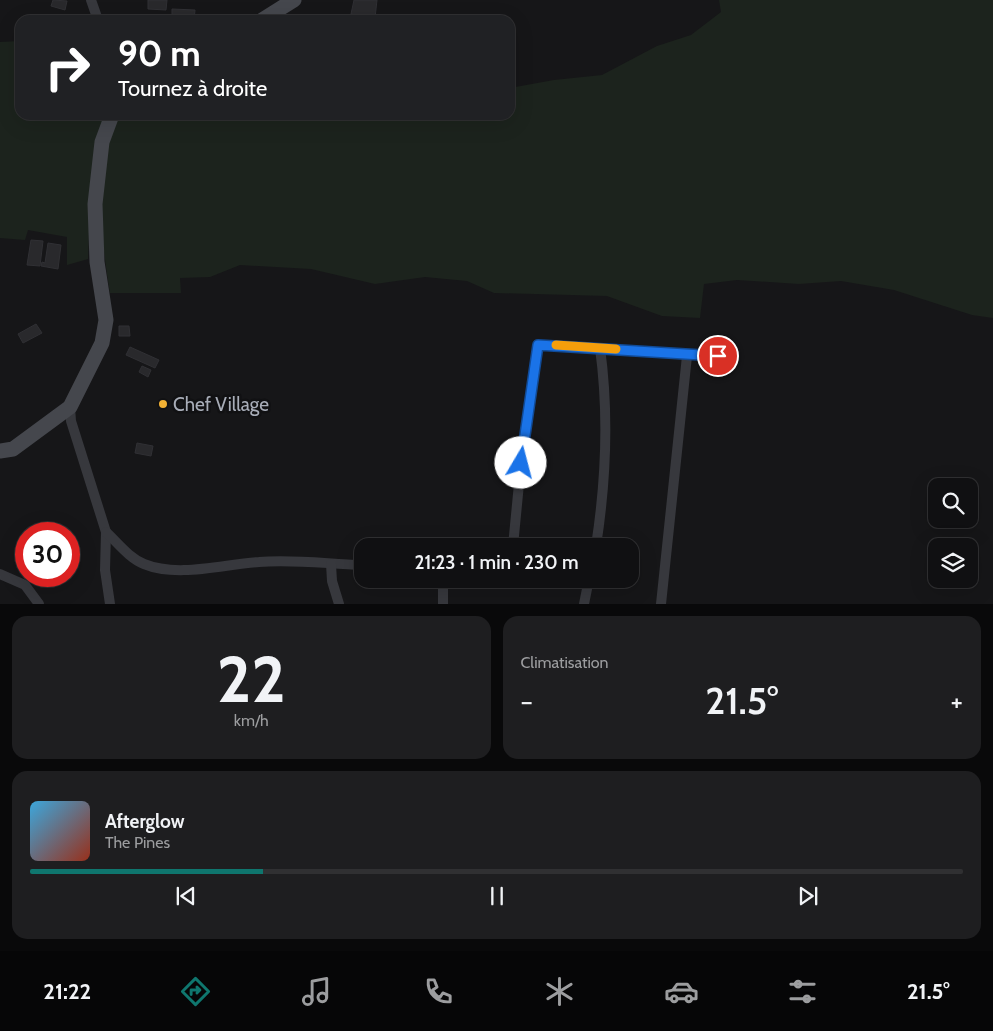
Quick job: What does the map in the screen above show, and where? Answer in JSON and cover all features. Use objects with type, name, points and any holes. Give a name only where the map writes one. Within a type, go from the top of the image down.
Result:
[{"type":"street","points":[[91,0],[96,15]]},
{"type":"street","points":[[270,15],[294,0]]},
{"type":"street","points":[[0,451],[13,449],[70,407],[97,357],[106,320],[97,262],[95,204],[102,142],[110,120]]},
{"type":"street","points":[[514,538],[538,345],[600,348],[688,356],[718,356]]},
{"type":"street","points":[[597,538],[604,482],[605,383],[600,348]]},
{"type":"street","points":[[661,604],[688,356]]},
{"type":"street","points":[[70,407],[71,421],[106,532],[105,570],[110,604]]},
{"type":"street","points":[[106,532],[134,559],[145,565],[159,568],[215,569],[257,562],[354,564]]},
{"type":"street","points":[[331,564],[332,581],[339,604]]},
{"type":"street","points":[[0,574],[25,585],[38,604]]},
{"type":"street","points":[[443,588],[443,604]]},
{"type":"street","points":[[584,604],[587,588]]},
{"type":"shaded area","points":[[719,0],[993,0],[993,318],[972,315],[894,290],[841,281],[799,284],[737,280],[704,284],[700,318],[662,316],[607,296],[494,293],[467,281],[425,277],[375,284],[311,269],[240,265],[210,277],[180,278],[181,293],[110,293],[101,220],[101,202],[107,148],[117,120],[515,120],[515,87],[554,80],[602,75],[657,46],[691,35],[721,12]]},
{"type":"shaded area","points":[[15,41],[15,120],[105,120],[91,179],[88,259],[67,265],[67,237],[28,230],[25,240],[0,238],[0,42]]},
{"type":"building","points":[[53,0],[67,1],[65,10],[51,6]]},
{"type":"building","points":[[148,0],[167,0],[166,10],[148,9]]},
{"type":"building","points":[[354,0],[377,0],[375,15],[351,14]]},
{"type":"building","points":[[172,9],[195,10],[194,15],[172,15]]},
{"type":"building","points":[[31,240],[43,241],[40,266],[27,265]]},
{"type":"building","points":[[48,243],[61,245],[58,269],[41,266],[42,262],[45,263]]},
{"type":"building","points":[[36,324],[42,333],[23,343],[18,334]]},
{"type":"building","points":[[119,326],[129,326],[130,336],[119,336]]},
{"type":"building","points":[[130,347],[159,360],[155,368],[126,355]]},
{"type":"building","points":[[142,366],[151,370],[148,377],[139,372]]},
{"type":"building","points":[[137,443],[153,446],[151,456],[135,453]]},
{"type":"slow traffic","points":[[556,345],[616,349]]},
{"type":"place","name":"Chef Village","points":[[163,404]]},
{"type":"route","points":[[521,463],[538,345],[638,350],[688,356],[718,356]]}]
